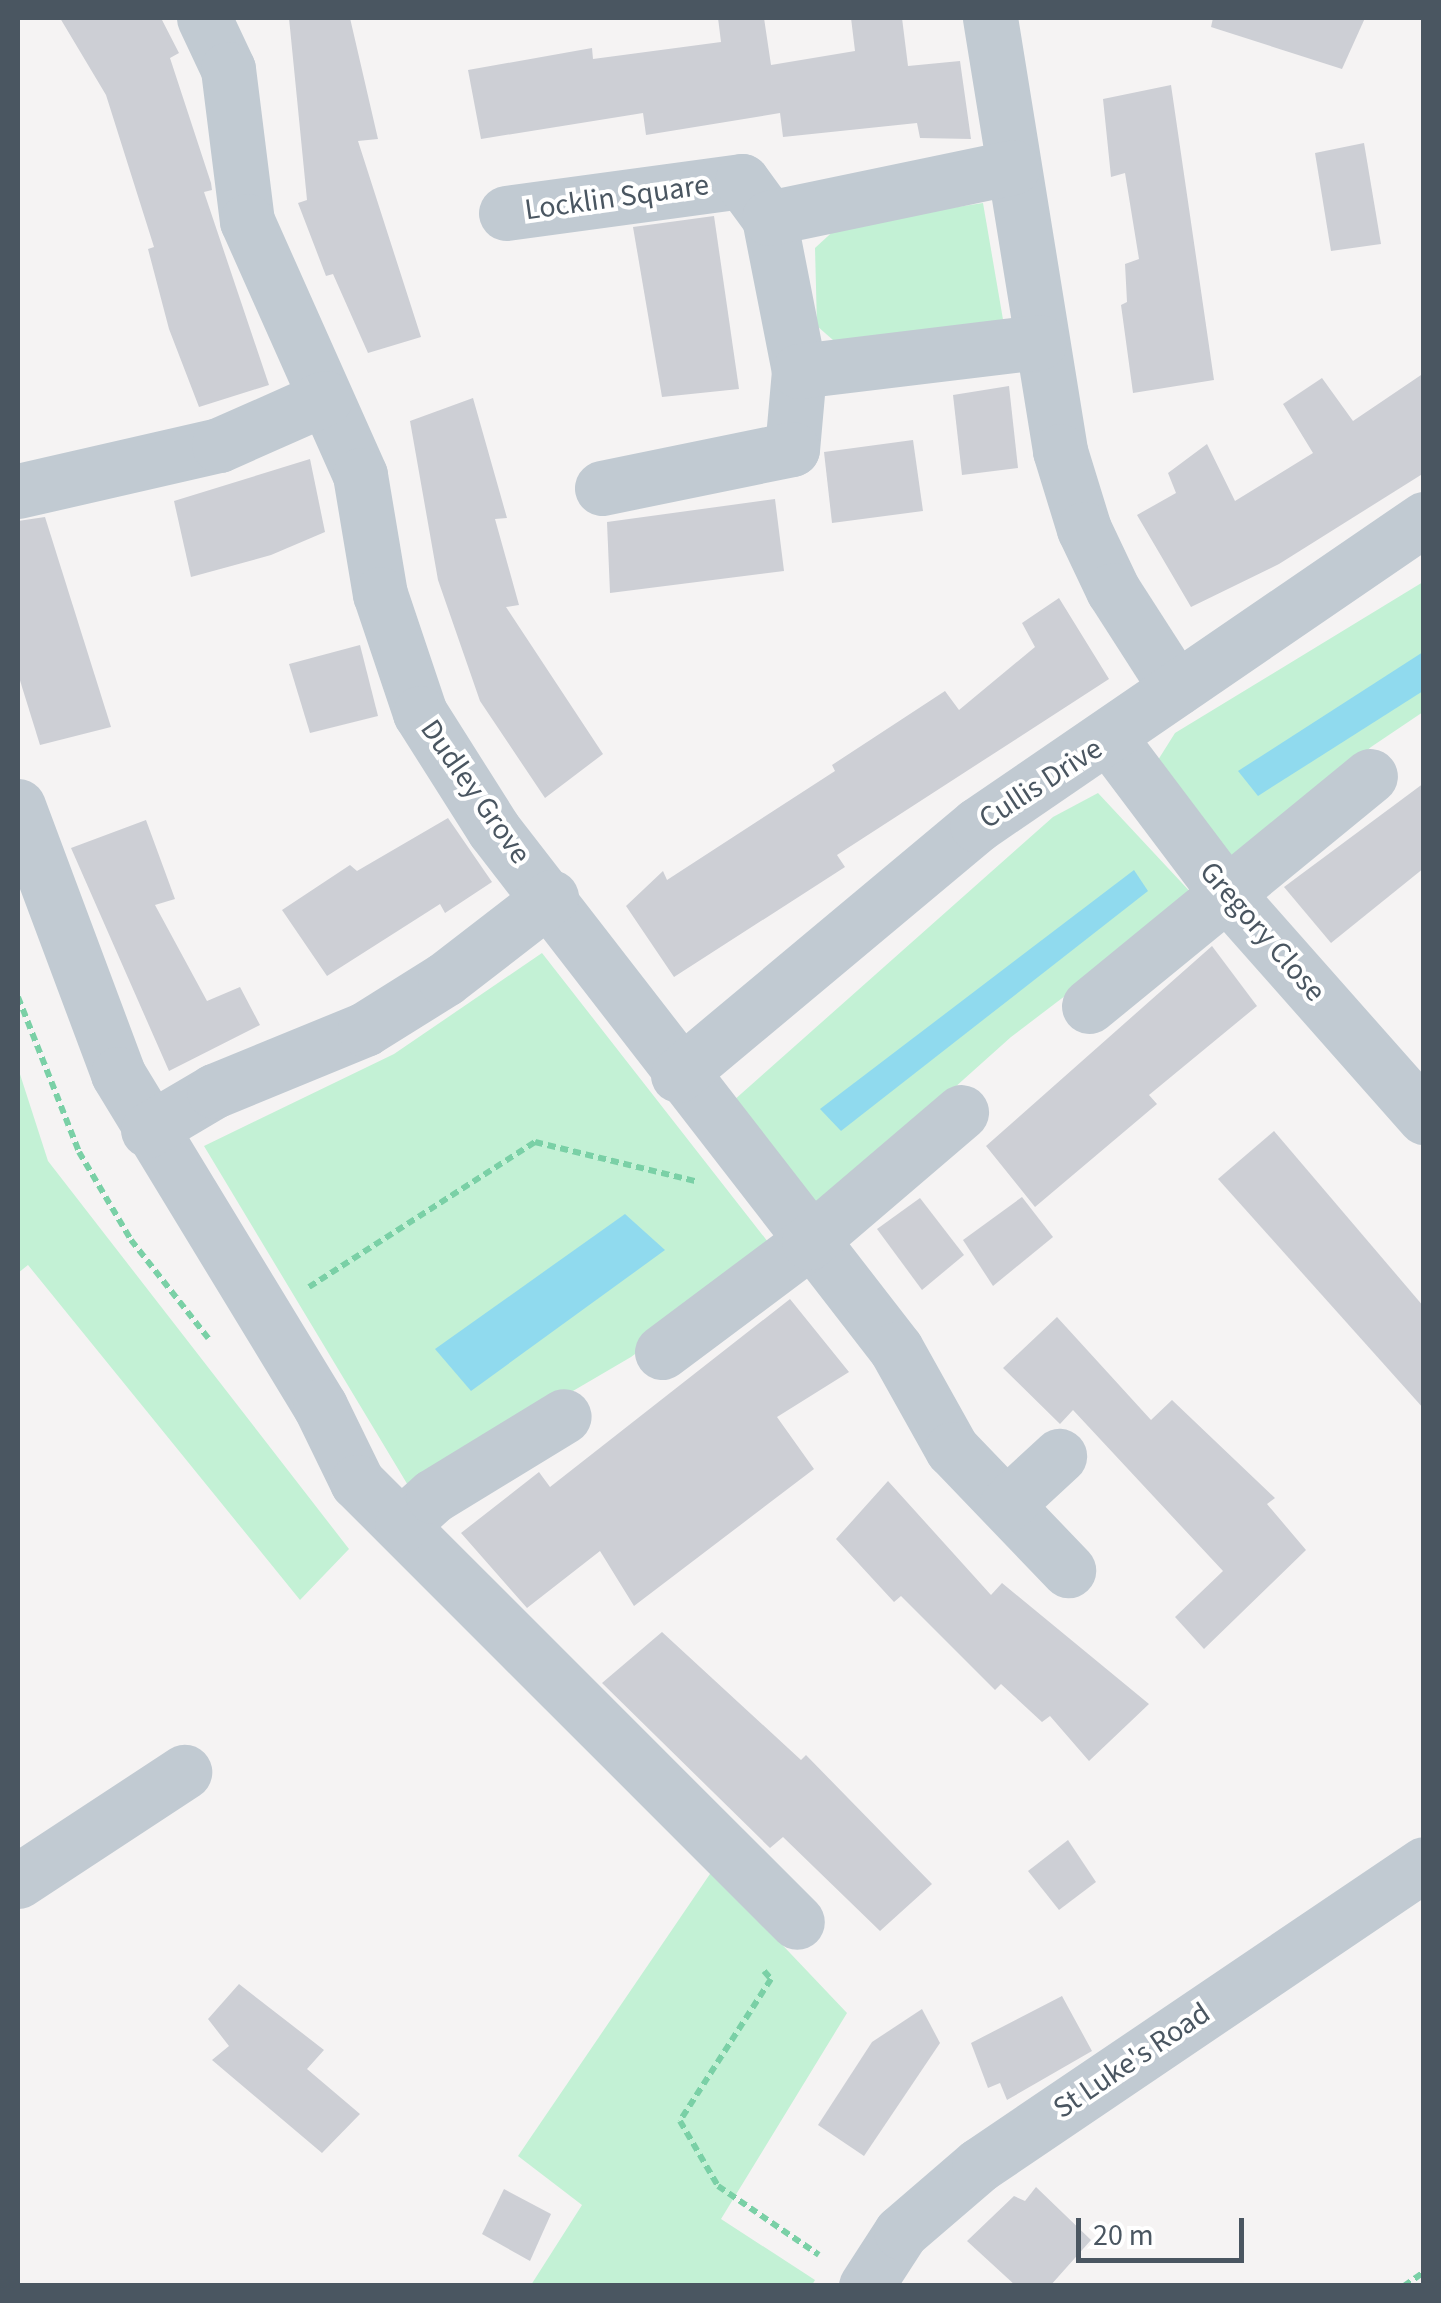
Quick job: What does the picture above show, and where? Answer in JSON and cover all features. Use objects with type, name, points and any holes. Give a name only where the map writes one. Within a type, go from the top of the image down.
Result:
[{"type":"street","name":"Dudley Grove","points":[[204,18],[228,69],[247,221],[360,475],[380,594],[420,713],[494,830],[551,896],[678,1075],[896,1349],[952,1449],[1068,1570]]},
{"type":"street","points":[[990,18],[1039,342],[1060,451],[1084,530],[1126,618],[1176,688]]},
{"type":"street","points":[[602,488],[792,449],[799,371],[770,218],[1013,167]]},
{"type":"street","name":"Locklin Square","points":[[506,213],[742,182],[770,218]]},
{"type":"street","points":[[799,371],[1039,342]]},
{"type":"street","points":[[18,492],[219,446],[325,398]]},
{"type":"street","name":"Cullis Drive","points":[[678,1075],[977,825],[1110,739],[1176,688],[1424,519]]},
{"type":"street","name":"Gregory Close","points":[[1110,739],[1227,894],[1424,1118]]},
{"type":"street","points":[[1089,1006],[1370,776]]},
{"type":"street","points":[[18,806],[118,1074],[148,1130],[277,1305],[357,1482],[798,1922]]},
{"type":"street","points":[[148,1130],[214,1091],[365,1029],[444,979],[551,896]]},
{"type":"street","points":[[662,1352],[809,1242],[961,1112]]},
{"type":"street","points":[[402,1524],[433,1496],[564,1416]]},
{"type":"street","points":[[1007,1504],[1059,1456]]},
{"type":"street","points":[[18,1881],[184,1772]]},
{"type":"street","name":"St Luke's Road","points":[[849,2274],[979,2165],[1424,1864]]},
{"type":"path","points":[[277,1305],[535,1142],[714,1186]]},
{"type":"path","points":[[704,2164],[718,2186],[849,2274]]},
{"type":"path","points":[[1404,2286],[1424,2272]]},
{"type":"green space","points":[[983,203],[1006,337],[849,354],[817,326],[815,248],[840,225]]},
{"type":"green space","points":[[1423,582],[1423,712],[1371,747],[1236,864],[1153,768],[1175,733]]},
{"type":"green space","points":[[1098,793],[1195,897],[1011,1037],[820,1208],[733,1101],[1053,817]]},
{"type":"green space","points":[[542,953],[775,1251],[631,1357],[409,1487],[204,1146],[394,1054]]},
{"type":"green space","points":[[18,1068],[48,1161],[349,1549],[300,1600],[28,1265],[18,1273]]},
{"type":"green space","points":[[712,1871],[847,2013],[721,2219],[815,2280],[812,2285],[531,2285],[582,2205],[518,2156]]},
{"type":"water","points":[[1423,652],[1423,691],[1258,796],[1238,771]]},
{"type":"water","points":[[1134,870],[1148,891],[841,1131],[820,1109]]},
{"type":"water","points":[[625,1214],[665,1250],[471,1391],[435,1349]]},
{"type":"building","points":[[60,18],[161,18],[179,53],[170,58],[211,183],[212,190],[204,192],[269,385],[199,407],[169,329],[148,249],[154,247],[106,95]]},
{"type":"building","points":[[289,18],[350,18],[378,139],[358,141],[421,337],[368,353],[333,274],[326,276],[298,203],[307,200]]},
{"type":"building","points":[[718,18],[764,18],[771,65],[855,51],[851,18],[902,18],[908,66],[960,61],[971,139],[920,138],[917,123],[783,137],[780,113],[646,135],[643,113],[481,139],[468,70],[592,48],[593,59],[721,42]]},
{"type":"building","points":[[1213,18],[1365,18],[1342,69],[1211,27]]},
{"type":"building","points":[[1171,85],[1214,380],[1133,393],[1121,305],[1127,302],[1125,264],[1139,259],[1125,173],[1111,177],[1103,99]]},
{"type":"building","points":[[1364,143],[1381,244],[1331,251],[1315,153]]},
{"type":"building","points":[[714,216],[739,389],[662,397],[633,227]]},
{"type":"building","points":[[1424,373],[1424,473],[1279,564],[1191,607],[1137,515],[1176,493],[1168,473],[1207,444],[1235,501],[1313,453],[1283,404],[1322,378],[1353,421]]},
{"type":"building","points":[[1009,386],[1018,468],[962,475],[953,395]]},
{"type":"building","points":[[473,398],[507,518],[495,519],[519,605],[506,607],[603,754],[545,798],[480,701],[438,580],[410,421]]},
{"type":"building","points":[[913,440],[923,511],[832,523],[824,452]]},
{"type":"building","points":[[310,459],[325,532],[271,555],[191,577],[174,501]]},
{"type":"building","points":[[775,499],[784,571],[610,593],[607,522]]},
{"type":"building","points":[[45,517],[111,727],[40,745],[18,674],[18,521]]},
{"type":"building","points":[[1059,598],[1109,679],[837,855],[845,867],[674,977],[626,906],[663,871],[667,880],[835,771],[832,765],[945,691],[959,710],[1035,647],[1022,623]]},
{"type":"building","points":[[360,645],[378,716],[310,733],[289,664]]},
{"type":"building","points":[[1424,783],[1424,868],[1331,943],[1284,887]]},
{"type":"building","points":[[448,818],[492,882],[445,913],[440,904],[327,976],[282,910],[350,865],[357,871]]},
{"type":"building","points":[[146,820],[175,899],[155,905],[207,1001],[240,987],[260,1025],[169,1071],[71,848]]},
{"type":"building","points":[[1212,946],[1257,1006],[1149,1095],[1157,1104],[1035,1207],[986,1146]]},
{"type":"building","points":[[1274,1131],[1424,1307],[1424,1409],[1218,1179]]},
{"type":"building","points":[[1022,1197],[1053,1237],[993,1286],[963,1240]]},
{"type":"building","points":[[920,1198],[964,1255],[922,1290],[877,1229]]},
{"type":"building","points":[[790,1299],[849,1372],[777,1417],[814,1469],[634,1606],[600,1551],[527,1608],[461,1533],[539,1472],[550,1487]]},
{"type":"building","points":[[1057,1317],[1151,1420],[1172,1400],[1275,1498],[1267,1504],[1306,1550],[1204,1649],[1175,1617],[1223,1571],[1073,1410],[1060,1424],[1003,1368]]},
{"type":"building","points":[[888,1481],[991,1595],[1002,1583],[1149,1704],[1089,1761],[1050,1716],[1042,1722],[1001,1684],[995,1690],[901,1596],[894,1602],[836,1539]]},
{"type":"building","points":[[662,1632],[801,1760],[806,1755],[932,1884],[880,1931],[783,1837],[770,1848],[602,1683]]},
{"type":"building","points":[[1068,1840],[1096,1882],[1059,1910],[1028,1871]]},
{"type":"building","points":[[239,1984],[324,2050],[307,2069],[360,2114],[322,2153],[212,2060],[229,2046],[208,2019]]},
{"type":"building","points":[[1062,1996],[1092,2051],[1007,2100],[1000,2083],[988,2088],[971,2043]]},
{"type":"building","points":[[922,2009],[940,2043],[864,2156],[818,2125],[872,2042]]},
{"type":"building","points":[[1036,2187],[1091,2240],[1050,2286],[1016,2286],[967,2241],[1014,2196],[1025,2201]]},
{"type":"building","points":[[504,2189],[551,2214],[530,2261],[482,2234]]}]
